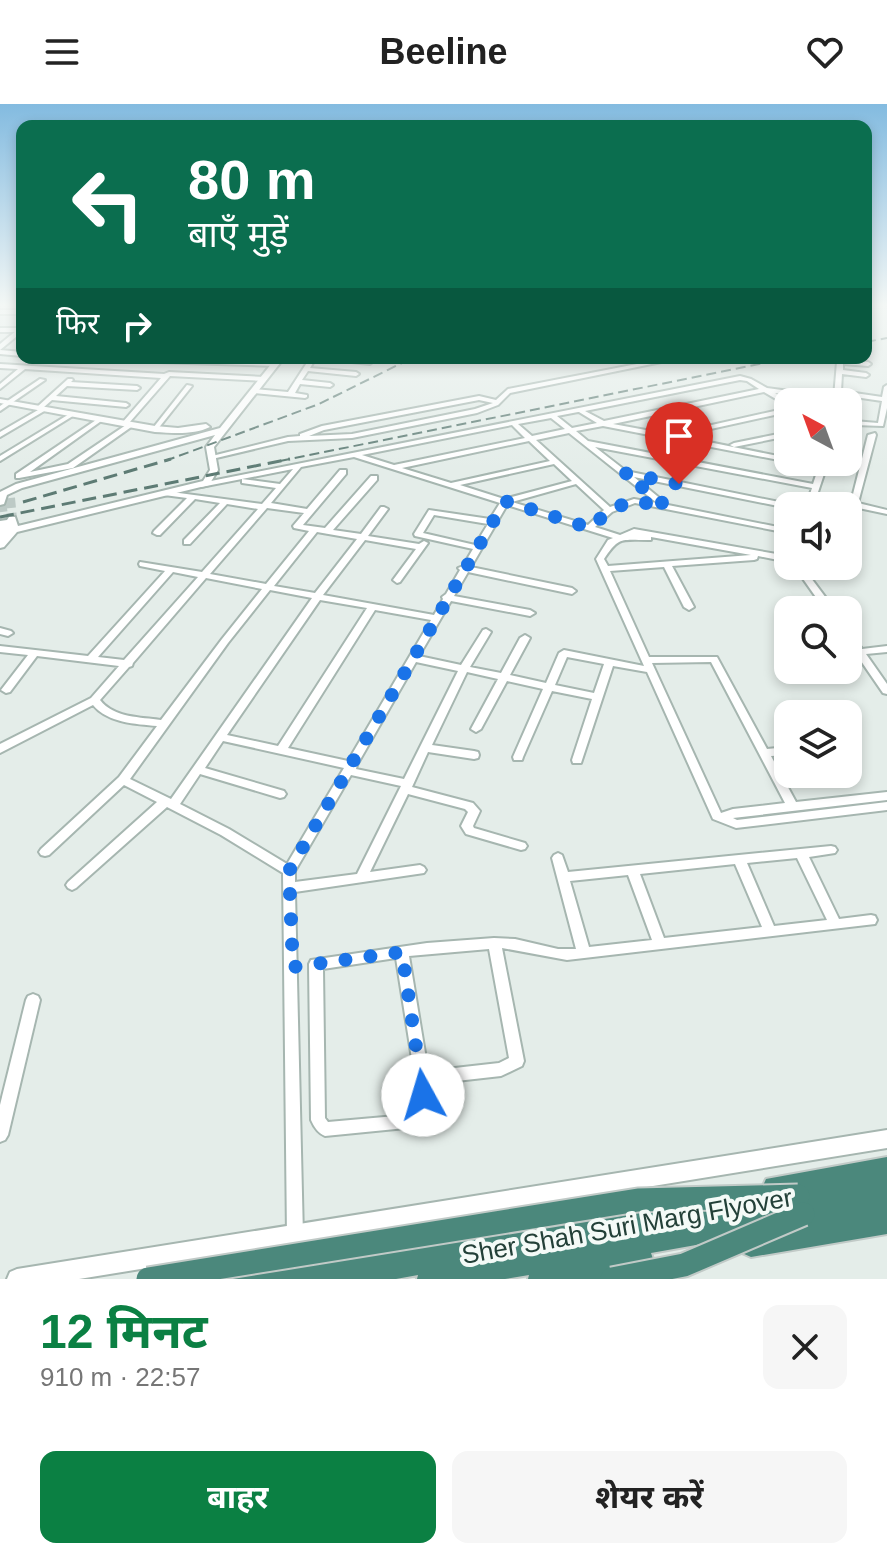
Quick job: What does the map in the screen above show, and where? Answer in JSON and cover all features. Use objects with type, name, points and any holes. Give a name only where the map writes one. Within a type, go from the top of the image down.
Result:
[{"type":"highway","points":[[225,1279],[295,1273],[887,1169]]},
{"type":"highway","name":"Sher Shah Suri Marg Flyover","points":[[430,1279],[800,1205],[887,1181]]},
{"type":"highway","name":"Sher Shah Suri Marg Flyover","points":[[320,1279],[800,1205],[887,1199]]},
{"type":"highway","points":[[148,1279],[638,1200],[800,1205]]},
{"type":"highway","points":[[612,1279],[684,1265],[800,1205]]},
{"type":"highway","points":[[541,1279],[887,1221]]},
{"type":"street","points":[[101,419],[19,476],[70,466],[129,424],[177,364]]},
{"type":"street","points":[[201,485],[214,475],[210,447],[276,364]]},
{"type":"street","points":[[290,395],[309,364]]},
{"type":"street","points":[[335,372],[339,364]]},
{"type":"street","points":[[212,457],[298,439],[352,436],[477,411],[498,402],[508,391],[647,364]]},
{"type":"street","points":[[839,388],[842,364]]},
{"type":"street","points":[[0,366],[264,379]]},
{"type":"street","points":[[0,387],[24,367]]},
{"type":"street","points":[[306,369],[356,374]]},
{"type":"street","points":[[0,435],[88,371]]},
{"type":"street","points":[[841,372],[866,375]]},
{"type":"street","points":[[0,545],[7,527],[201,485],[740,378],[774,397]]},
{"type":"street","points":[[0,409],[5,402],[42,380]]},
{"type":"street","points":[[298,382],[330,385]]},
{"type":"street","points":[[67,384],[137,388]]},
{"type":"street","points":[[155,429],[189,386]]},
{"type":"street","points":[[862,424],[878,426],[884,423],[887,388]]},
{"type":"street","points":[[395,467],[765,390],[774,391]]},
{"type":"street","points":[[254,391],[305,396]]},
{"type":"street","points":[[51,398],[126,405]]},
{"type":"street","points":[[298,439],[322,428],[479,398],[498,402]]},
{"type":"street","points":[[862,399],[885,399]]},
{"type":"street","points":[[5,402],[155,429],[224,429]]},
{"type":"street","points":[[581,411],[604,424],[774,457]]},
{"type":"street","points":[[670,437],[774,411]]},
{"type":"street","points":[[0,459],[73,414]]},
{"type":"street","points":[[554,417],[666,506]]},
{"type":"street","points":[[515,425],[609,510]]},
{"type":"street","points":[[5,500],[23,488],[224,429]]},
{"type":"street","points":[[857,492],[872,435]]},
{"type":"street","points":[[728,446],[774,437]]},
{"type":"street","points":[[588,443],[815,492],[819,476]]},
{"type":"street","points":[[355,456],[618,537]]},
{"type":"street","points":[[449,485],[554,462]]},
{"type":"street","points":[[0,749],[95,700],[298,468]]},
{"type":"street","points":[[343,472],[296,525],[421,547]]},
{"type":"street","points":[[624,473],[774,503]]},
{"type":"street","points":[[327,531],[374,478]]},
{"type":"street","points":[[236,479],[282,487]]},
{"type":"street","points":[[295,1273],[293,967],[289,871],[462,568],[505,501],[576,482]]},
{"type":"street","points":[[167,493],[307,511]]},
{"type":"street","points":[[157,533],[193,497]]},
{"type":"street","points":[[187,542],[226,501]]},
{"type":"street","points":[[590,528],[609,510],[629,501],[774,528]]},
{"type":"street","points":[[862,507],[887,512]]},
{"type":"street","points":[[72,885],[169,803],[200,770],[318,596],[384,509]]},
{"type":"street","points":[[475,547],[418,534],[432,512],[491,522]]},
{"type":"street","points":[[45,852],[123,780],[267,586],[314,530]]},
{"type":"street","points":[[774,556],[630,531],[618,537],[600,555],[715,814],[736,824],[887,806]]},
{"type":"street","points":[[397,580],[427,538]]},
{"type":"street","points":[[605,569],[766,555]]},
{"type":"street","points":[[143,564],[434,618]]},
{"type":"street","points":[[667,565],[689,607]]},
{"type":"street","points":[[462,568],[572,591]]},
{"type":"street","points":[[92,658],[171,569]]},
{"type":"street","points":[[446,597],[530,613]]},
{"type":"street","points":[[281,750],[372,607]]},
{"type":"street","points":[[362,877],[464,668],[486,632]]},
{"type":"street","points":[[476,729],[525,638]]},
{"type":"street","points":[[0,649],[129,664]]},
{"type":"street","points":[[862,652],[887,649]]},
{"type":"street","points":[[518,757],[564,653],[648,665],[714,659],[793,807]]},
{"type":"street","points":[[6,690],[34,654]]},
{"type":"street","points":[[862,655],[887,691]]},
{"type":"street","points":[[413,658],[598,697]]},
{"type":"street","points":[[577,760],[610,661]]},
{"type":"street","points":[[95,700],[98,707],[108,714],[164,724]]},
{"type":"street","points":[[221,737],[350,768],[469,806],[474,811],[467,826],[470,831],[521,846]]},
{"type":"street","points":[[425,748],[474,755]]},
{"type":"street","points":[[765,753],[774,752]]},
{"type":"street","points":[[200,770],[280,794]]},
{"type":"street","points":[[123,780],[289,871]]},
{"type":"street","points":[[723,819],[733,813],[887,796]]},
{"type":"street","points":[[565,877],[831,850]]},
{"type":"street","points":[[801,853],[835,923]]},
{"type":"street","points":[[558,858],[584,953]]},
{"type":"street","points":[[739,859],[770,931]]},
{"type":"street","points":[[290,888],[420,870]]},
{"type":"street","points":[[632,870],[660,944]]},
{"type":"street","points":[[293,967],[494,943],[527,944],[557,955],[584,953],[871,920]]},
{"type":"street","points":[[422,1078],[501,1069],[517,1061],[494,943]]},
{"type":"street","points":[[316,964],[318,1120],[321,1127],[416,1120],[424,1112],[422,1078],[402,952]]},
{"type":"street","points":[[0,1135],[33,1000]]},
{"type":"street","points":[[17,1279],[887,1139]]},
{"type":"tunnel","points":[[10,498],[12,519]]},
{"type":"tunnel","points":[[1,502],[4,522]]},
{"type":"railway","points":[[168,460],[319,404],[400,364]]},
{"type":"railway","points":[[280,461],[759,364]]},
{"type":"railway","points":[[280,461],[290,459]]},
{"type":"railway","points":[[23,502],[168,460]]},
{"type":"railway","points":[[0,517],[280,461]]},
{"type":"route","points":[[423,1095],[402,952],[293,967],[289,871],[475,547],[505,501],[590,528],[609,510],[625,502],[666,506],[624,473],[679,484]]}]
